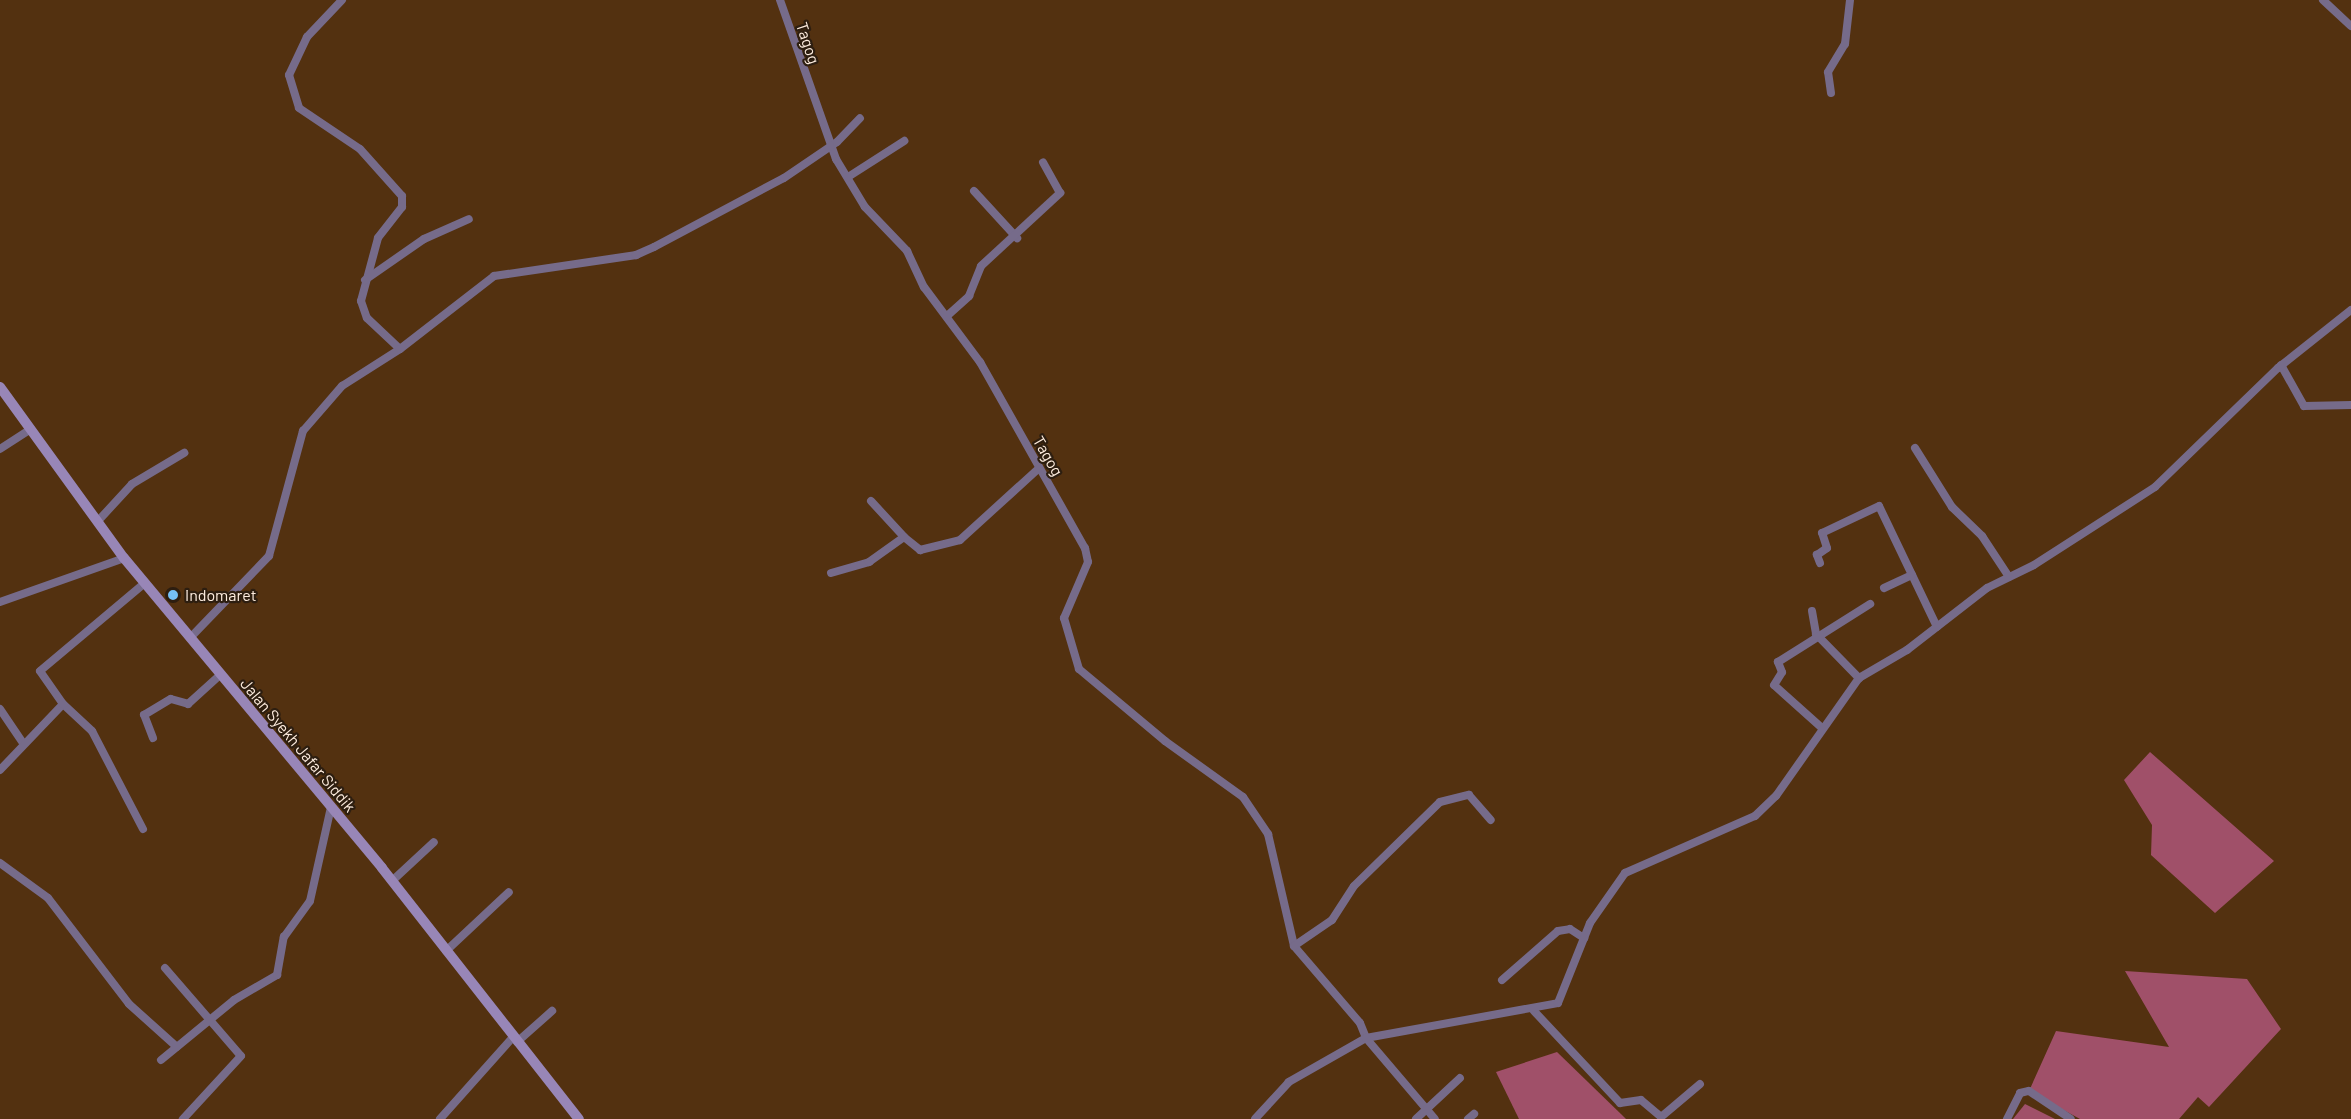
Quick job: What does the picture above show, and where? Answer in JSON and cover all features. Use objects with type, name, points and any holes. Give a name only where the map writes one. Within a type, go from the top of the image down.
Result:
[{"type":"main road","name":"Jalan Syekh Jafar Siddik","points":[[0,387],[124,558],[392,881],[579,1119]]},
{"type":"street","points":[[342,0],[307,37],[289,75],[299,108],[360,149],[402,196],[402,207],[382,229],[365,280],[362,308],[400,350]]},
{"type":"street","name":"Tagog","points":[[780,0],[831,146],[848,177],[866,207],[907,251],[947,316],[980,362],[1087,555],[1064,618],[1079,669],[1154,733],[1243,796],[1268,834],[1294,946]]},
{"type":"street","points":[[1832,93],[1828,72],[1845,44],[1850,0]]},
{"type":"street","points":[[2323,0],[2351,26]]},
{"type":"street","points":[[190,638],[269,556],[310,417],[342,386],[400,350],[494,276],[636,255],[784,178],[831,146],[860,118]]},
{"type":"street","points":[[848,177],[904,141]]},
{"type":"street","points":[[947,316],[969,296],[981,266],[1017,238],[1062,190],[1043,162]]},
{"type":"street","points":[[974,191],[1017,238]]},
{"type":"street","points":[[365,280],[424,239],[469,219]]},
{"type":"street","points":[[1255,1119],[1289,1082],[1366,1038],[1551,1007],[1564,995],[1584,938],[1602,899],[1624,873],[1755,816],[1776,796],[1859,678],[2009,577],[2155,487],[2281,365],[2351,310]]},
{"type":"street","points":[[2281,365],[2304,406],[2351,405]]},
{"type":"street","points":[[0,449],[31,429]]},
{"type":"street","points":[[1915,448],[1945,497],[1982,536],[2009,577]]},
{"type":"street","points":[[98,521],[132,484],[184,453]]},
{"type":"street","points":[[871,501],[905,538],[920,550],[960,540],[1038,469]]},
{"type":"street","points":[[1820,563],[1817,555],[1827,548],[1822,533],[1879,506],[1907,555],[1912,576],[1937,627]]},
{"type":"street","points":[[831,573],[869,562],[905,538]]},
{"type":"street","points":[[0,602],[124,558]]},
{"type":"street","points":[[1884,588],[1912,576]]},
{"type":"street","points":[[143,828],[92,731],[63,704],[40,671],[145,583]]},
{"type":"street","points":[[1822,729],[1774,682],[1782,672],[1780,659],[1816,634],[1870,604]]},
{"type":"street","points":[[1812,611],[1816,634],[1859,678]]},
{"type":"street","points":[[153,738],[144,715],[171,699],[188,704],[220,675]]},
{"type":"street","points":[[0,771],[23,743],[63,704]]},
{"type":"street","points":[[0,709],[23,743]]},
{"type":"street","points":[[1435,1119],[1366,1038],[1351,1007],[1294,946],[1332,920],[1354,886],[1440,802],[1469,795],[1491,819]]},
{"type":"street","points":[[161,1060],[210,1019],[277,975],[284,937],[310,902],[331,807]]},
{"type":"street","points":[[392,881],[434,842]]},
{"type":"street","points":[[0,863],[41,891],[120,994],[177,1047]]},
{"type":"street","points":[[446,951],[509,892]]},
{"type":"street","points":[[1502,980],[1558,931],[1570,929],[1584,938]]},
{"type":"street","points":[[165,968],[242,1059],[183,1119]]},
{"type":"street","points":[[439,1118],[515,1039],[552,1011]]},
{"type":"street","points":[[1534,1011],[1620,1103],[1641,1100],[1661,1117],[1700,1084]]},
{"type":"street","points":[[1416,1119],[1460,1078]]},
{"type":"street","points":[[2007,1119],[2020,1094],[2029,1091],[2071,1119]]},
{"type":"shaded area","points":[[2150,752],[2274,861],[2215,913],[2151,855],[2152,825],[2124,780]]},
{"type":"shaded area","points":[[2125,971],[2247,979],[2281,1029],[2209,1107],[2198,1097],[2179,1119],[2080,1119],[2029,1091],[2056,1031],[2169,1047]]},
{"type":"shaded area","points":[[1557,1052],[1626,1119],[1519,1119],[1496,1072]]},
{"type":"shaded area","points":[[2025,1104],[2055,1119],[2013,1119]]},
{"type":"place","name":"Indomaret","points":[[173,595]]}]
